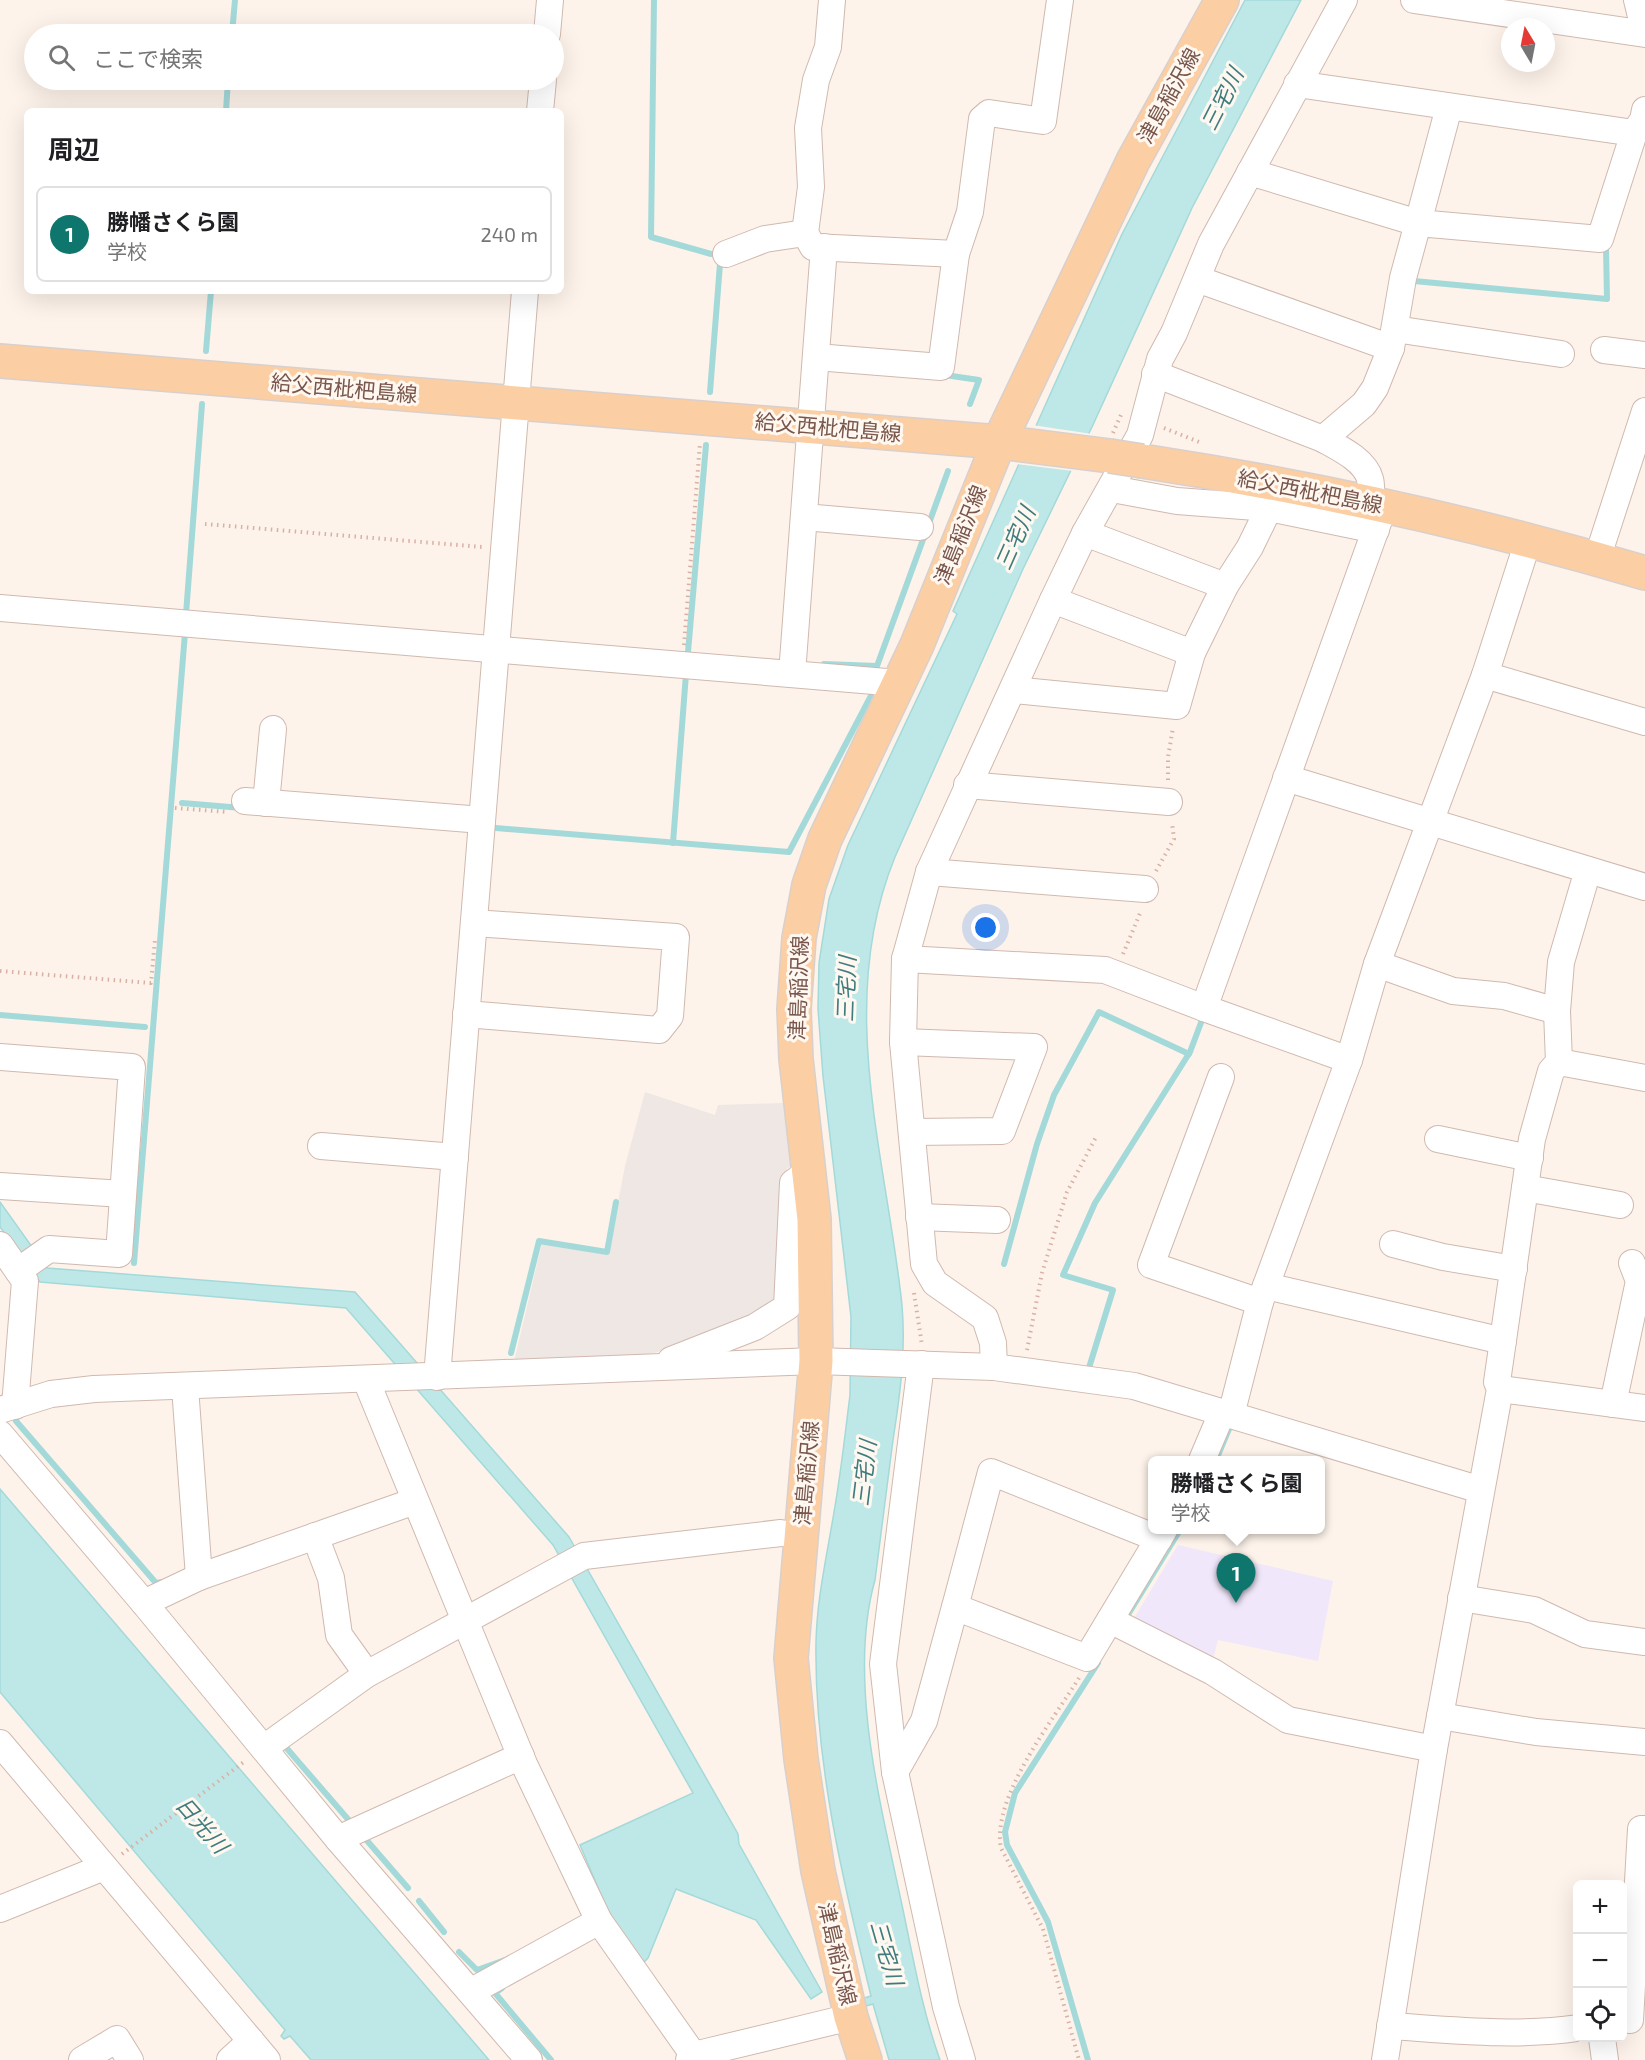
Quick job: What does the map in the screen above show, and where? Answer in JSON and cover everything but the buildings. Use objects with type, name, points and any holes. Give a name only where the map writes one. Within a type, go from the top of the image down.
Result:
[{"type":"main road","name":"津島稲沢線","points":[[865,2060],[851,2017],[819,1871],[801,1759],[791,1658],[827,1361],[796,1059],[794,1009],[799,938],[809,885],[825,838],[917,645],[1009,443],[1133,161],[1222,0]]},
{"type":"main road","name":"給父西枇杷島線","points":[[0,361],[1009,443],[1105,455],[1278,484],[1377,513],[1529,538],[1645,573]]},
{"type":"street","points":[[548,24],[550,0]]},
{"type":"street","points":[[792,674],[816,357],[814,240],[808,128],[816,80],[828,47],[832,0]]},
{"type":"street","points":[[816,357],[941,367],[956,254],[970,212],[982,120],[988,113],[1042,121],[1060,0]]},
{"type":"street","points":[[994,1367],[993,1343],[985,1318],[935,1283],[924,1264],[903,1042],[904,959],[929,872],[967,785],[1085,533],[1112,489],[1140,435],[1155,374],[1211,244],[1344,0]]},
{"type":"street","points":[[1414,0],[1645,33],[1637,0]]},
{"type":"street","points":[[1297,84],[1634,134]]},
{"type":"street","points":[[540,108],[542,90]]},
{"type":"street","points":[[1323,439],[1364,405],[1393,338],[1403,278],[1449,106]]},
{"type":"street","points":[[1250,172],[1418,223],[1600,239],[1634,134],[1643,120],[1645,110]]},
{"type":"street","points":[[726,254],[765,239],[814,240],[956,254]]},
{"type":"street","points":[[1197,279],[1393,338],[1561,354]]},
{"type":"street","points":[[434,1377],[455,1157],[525,294]]},
{"type":"street","points":[[1604,350],[1645,355]]},
{"type":"street","points":[[1155,374],[1323,439],[1348,453],[1370,478],[1377,513],[1204,1008]]},
{"type":"street","points":[[1597,559],[1645,411]]},
{"type":"street","points":[[1112,489],[1177,501],[1377,513]]},
{"type":"street","points":[[1013,690],[1177,706],[1192,653],[1225,586],[1250,547],[1269,508]]},
{"type":"street","points":[[804,517],[920,527]]},
{"type":"street","points":[[1085,533],[1225,586]]},
{"type":"street","points":[[1206,1456],[1227,1414],[1263,1294],[1349,1060],[1377,964],[1485,675],[1529,538]]},
{"type":"street","points":[[1053,600],[1192,653]]},
{"type":"street","points":[[0,608],[898,683]]},
{"type":"street","points":[[1485,675],[1645,722]]},
{"type":"street","points":[[273,729],[255,802],[482,820]]},
{"type":"street","points":[[1286,778],[1645,887]]},
{"type":"street","points":[[967,785],[1169,802]]},
{"type":"street","points":[[1384,2060],[1434,1749],[1500,1389],[1497,1382],[1530,1158],[1551,1071],[1559,1062],[1557,1011],[1561,962],[1588,870]]},
{"type":"street","points":[[929,872],[1145,888]]},
{"type":"street","points":[[466,1014],[658,1030],[670,1016],[676,937],[474,922]]},
{"type":"street","points":[[904,959],[1105,970],[1349,1060]]},
{"type":"street","points":[[1377,964],[1453,991],[1504,996],[1557,1011]]},
{"type":"street","points":[[903,1042],[1034,1047],[1002,1131],[912,1132]]},
{"type":"street","points":[[0,1057],[132,1066],[119,1254],[49,1249],[28,1264],[7,1408],[51,1394],[93,1389],[827,1361],[994,1367],[1134,1386],[1481,1490]]},
{"type":"street","points":[[1559,1062],[1645,1078]]},
{"type":"street","points":[[1221,1077],[1151,1265],[1263,1294],[1503,1341]]},
{"type":"street","points":[[1438,1139],[1530,1158]]},
{"type":"street","points":[[321,1146],[455,1157]]},
{"type":"street","points":[[651,1367],[755,1327],[787,1307],[793,1183],[809,1171]]},
{"type":"street","points":[[0,1186],[123,1194]]},
{"type":"street","points":[[1525,1188],[1620,1205]]},
{"type":"street","points":[[919,1217],[997,1220]]},
{"type":"street","points":[[1394,1244],[1443,1257],[1514,1269]]},
{"type":"street","points":[[0,1245],[28,1264]]},
{"type":"street","points":[[1613,1404],[1639,1281],[1632,1263]]},
{"type":"street","points":[[916,1364],[883,1664],[895,1772],[946,2007],[962,2060]]},
{"type":"street","points":[[366,1380],[521,1756],[599,1921],[693,2058],[851,2017]]},
{"type":"street","points":[[185,1387],[199,1577]]},
{"type":"street","points":[[1500,1389],[1645,1408]]},
{"type":"street","points":[[0,1434],[144,1603],[255,1754],[338,1839],[472,1991],[529,2060]]},
{"type":"street","points":[[895,1772],[924,1721],[991,1472],[1148,1529]]},
{"type":"street","points":[[144,1603],[199,1577],[415,1501]]},
{"type":"street","points":[[255,1754],[367,1674],[573,1562],[781,1533]]},
{"type":"street","points":[[954,1607],[1087,1658],[1118,1624],[1161,1534]]},
{"type":"street","points":[[315,1536],[331,1578],[339,1635],[367,1674]]},
{"type":"street","points":[[1461,1598],[1534,1610],[1585,1634],[1645,1642]]},
{"type":"street","points":[[1118,1624],[1213,1672],[1288,1720],[1434,1749]]},
{"type":"street","points":[[1440,1716],[1536,1732],[1645,1742]]},
{"type":"street","points":[[0,1743],[259,2051],[230,2060]]},
{"type":"street","points":[[338,1839],[521,1756]]},
{"type":"street","points":[[1633,2020],[1641,1829],[1645,1829]]},
{"type":"street","points":[[0,1909],[104,1867]]},
{"type":"street","points":[[472,1991],[599,1921]]},
{"type":"street","points":[[1390,2026],[1476,2032],[1545,2032],[1573,2029]]},
{"type":"street","points":[[82,2060],[117,2039],[130,2060]]},
{"type":"street","points":[[1603,2042],[1605,2060]]},
{"type":"path","points":[[682,665],[701,418]]},
{"type":"path","points":[[1144,420],[1199,443],[1197,454]]},
{"type":"path","points":[[205,524],[504,549]]},
{"type":"path","points":[[1115,974],[1141,910],[1145,888],[1174,839],[1169,802],[1168,757],[1177,706]]},
{"type":"path","points":[[0,971],[151,983],[155,940]]},
{"type":"path","points":[[1023,1371],[1042,1272],[1067,1192],[1097,1135]]},
{"type":"path","points":[[912,1281],[922,1339],[916,1364]]},
{"type":"path","points":[[1079,2060],[1043,1929],[1000,1848],[998,1833],[1008,1792],[1087,1665],[1087,1658]]},
{"type":"path","points":[[130,1847],[255,1754]]},
{"type":"shaded area","points":[[645,1092],[715,1115],[718,1105],[783,1103],[792,1167],[787,1168],[781,1306],[732,1332],[627,1360],[513,1366],[542,1243],[608,1255],[625,1166]]},
{"type":"shaded area","points":[[1178,1545],[1333,1581],[1318,1661],[1218,1640],[1211,1667],[1130,1625]]},
{"type":"water","name":"三宅川","points":[[1245,0],[1301,0],[1192,208],[1092,427],[1023,569],[895,857],[877,912],[869,968],[867,1024],[870,1080],[895,1249],[902,1305],[903,1340],[898,1407],[875,1580],[867,1618],[864,1659],[866,1700],[870,1742],[885,1826],[918,1983],[940,2060],[889,2060],[873,2004],[866,2006],[864,1998],[871,1996],[832,1820],[825,1776],[817,1687],[818,1609],[839,1483],[850,1395],[851,1317],[823,1076],[818,1009],[819,963],[829,899],[848,845],[957,614],[953,611],[1122,234]]},
{"type":"water","points":[[0,1202],[47,1268],[355,1292],[569,1537],[738,1834],[739,1844],[822,1992],[811,1999],[756,1920],[676,1889],[648,1958],[642,1964],[612,1921],[580,1845],[693,1793],[553,1545],[346,1308],[40,1282],[0,1227]]},
{"type":"water","name":"日光川","points":[[0,1489],[489,2060],[311,2060],[290,2036],[284,2039],[281,2036],[285,2030],[0,1692]]},
{"type":"pier","points":[[1032,425],[1092,434],[1073,471],[1015,464]]},
{"type":"waterway","points":[[233,24],[235,0]]},
{"type":"waterway","points":[[654,0],[651,237],[711,254]]},
{"type":"waterway","points":[[226,108],[227,90]]},
{"type":"waterway","points":[[1414,281],[1607,299],[1606,248]]},
{"type":"waterway","points":[[710,392],[720,264]]},
{"type":"waterway","points":[[206,351],[211,294]]},
{"type":"waterway","points":[[945,375],[979,380],[970,404]]},
{"type":"waterway","points":[[186,614],[202,404]]},
{"type":"waterway","points":[[688,652],[706,445]]},
{"type":"waterway","points":[[824,664],[877,666],[948,471]]},
{"type":"waterway","points":[[134,1263],[185,633]]},
{"type":"waterway","points":[[673,843],[686,674]]},
{"type":"waterway","points":[[496,828],[789,852],[873,692]]},
{"type":"waterway","points":[[182,803],[242,808]]},
{"type":"waterway","points":[[1004,1264],[1037,1144],[1054,1095],[1099,1012],[1189,1054]]},
{"type":"waterway","points":[[0,1015],[145,1027]]},
{"type":"waterway","points":[[1088,1371],[1113,1290],[1063,1275],[1095,1203],[1190,1052],[1202,1020]]},
{"type":"waterway","points":[[511,1353],[539,1241],[607,1252],[616,1202]]},
{"type":"waterway","points":[[16,1421],[156,1583],[162,1582]]},
{"type":"waterway","points":[[1218,1456],[1229,1429]]},
{"type":"waterway","points":[[1124,1621],[1178,1534]]},
{"type":"waterway","points":[[1088,2060],[1048,1922],[1007,1845],[1005,1832],[1015,1793],[1098,1663]]},
{"type":"waterway","points":[[283,1744],[353,1825]]},
{"type":"waterway","points":[[363,1836],[408,1888]]},
{"type":"waterway","points":[[419,1901],[444,1932]]},
{"type":"waterway","points":[[459,1952],[477,1970],[505,1960]]},
{"type":"waterway","points":[[502,1988],[495,1993],[551,2060]]},
{"type":"place","name":"勝幡さくら園","points":[[1236,1603]]}]
